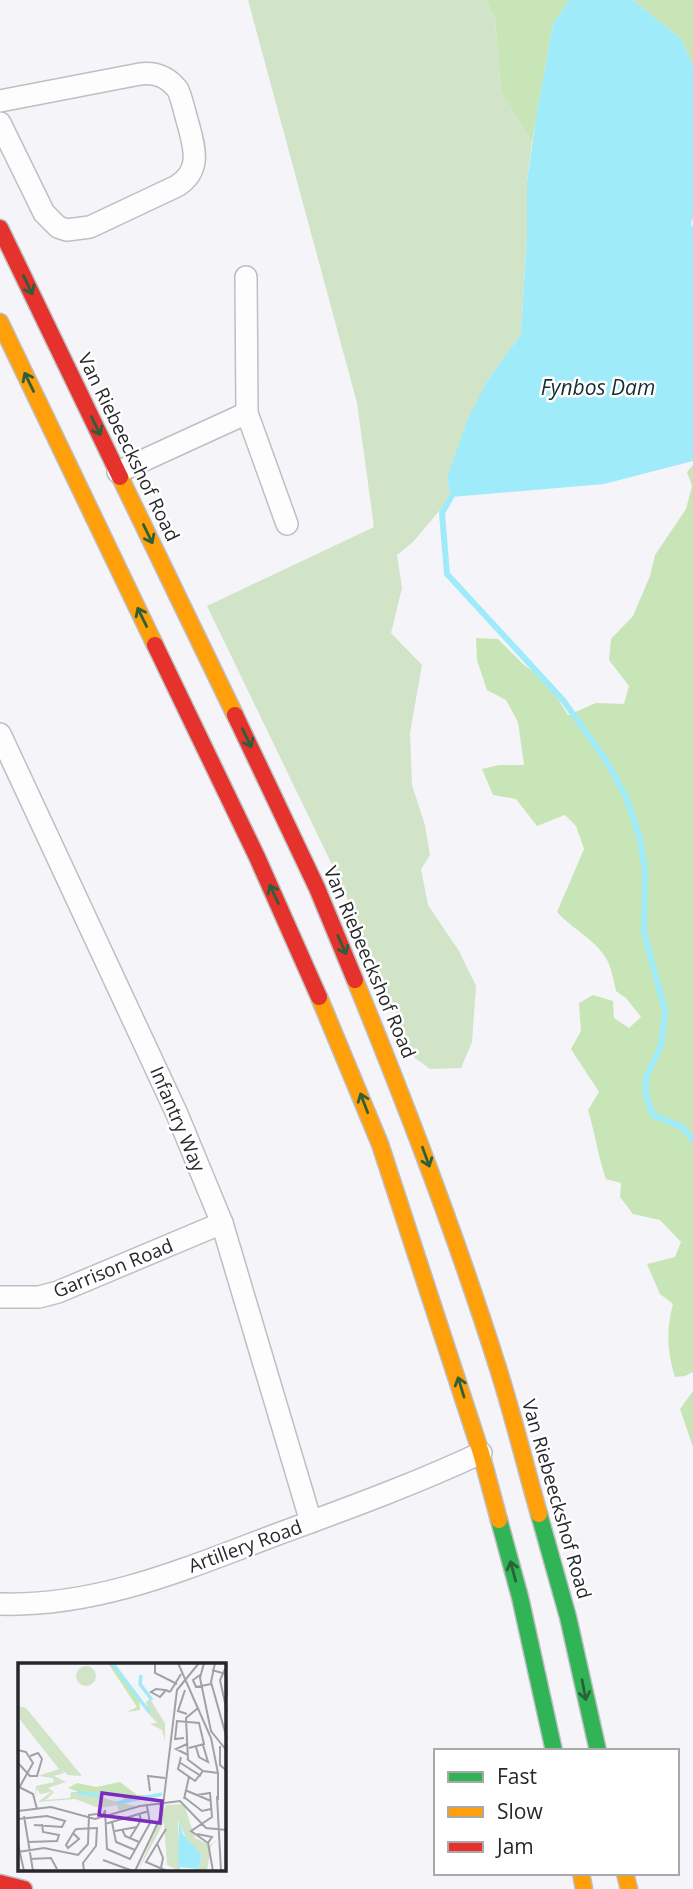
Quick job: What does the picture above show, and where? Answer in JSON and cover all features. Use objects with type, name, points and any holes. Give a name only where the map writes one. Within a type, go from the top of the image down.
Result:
[{"type":"street","points":[[0,101],[140,74],[158,74],[173,83],[178,90],[194,149],[195,163],[188,176],[177,186],[90,227],[68,230],[58,227],[44,213],[0,123]]},
{"type":"street","name":"Van Riebeeckshof Road","points":[[0,228],[112,478],[248,741],[317,888],[377,1030],[422,1145],[472,1288],[522,1447],[568,1617],[598,1749]]},
{"type":"street","points":[[246,277],[247,413],[287,524]]},
{"type":"street","points":[[0,322],[262,869],[355,1080],[392,1177],[481,1453],[523,1611],[554,1749]]},
{"type":"street","points":[[50,425],[58,436],[112,478],[247,413]]},
{"type":"street","points":[[101,532],[103,506]]},
{"type":"street","name":"Infantry Way","points":[[0,734],[171,1101],[222,1223],[311,1522]]},
{"type":"street","name":"Garrison Road","points":[[0,1297],[39,1297],[58,1292],[222,1223]]},
{"type":"street","name":"Artillery Road","points":[[0,1604],[27,1605],[66,1601],[127,1588],[374,1498],[481,1453]]},
{"type":"street","points":[[0,1883],[24,1889]]},
{"type":"green space","points":[[248,0],[486,0],[495,19],[501,92],[532,142],[527,182],[521,334],[487,381],[447,478],[451,497],[413,542],[397,555],[402,588],[391,633],[422,665],[410,733],[412,785],[425,825],[430,855],[421,869],[428,905],[459,951],[476,986],[472,1042],[461,1068],[430,1069],[415,1058],[338,877],[207,606],[374,527],[357,403]]},
{"type":"green space","points":[[486,0],[569,0],[553,24],[532,142],[501,92],[495,19]]},
{"type":"green space","points":[[633,0],[693,0],[693,66],[682,40]]},
{"type":"green space","points":[[693,465],[693,1372],[675,1377],[668,1340],[673,1304],[660,1294],[647,1264],[675,1257],[681,1242],[660,1220],[633,1214],[620,1197],[621,1183],[606,1179],[588,1110],[599,1092],[571,1049],[581,1031],[579,1003],[593,995],[613,1001],[614,1018],[629,1028],[641,1017],[626,998],[616,991],[605,956],[557,912],[584,849],[576,826],[565,815],[537,826],[516,799],[493,795],[482,769],[499,765],[524,765],[518,722],[506,700],[487,690],[477,660],[476,638],[498,639],[523,664],[548,683],[568,715],[596,703],[624,704],[629,686],[609,660],[611,639],[633,616],[650,576],[655,555],[686,509],[692,486],[687,472]]},
{"type":"green space","points":[[693,1391],[693,1447],[680,1409]]},
{"type":"water","name":"Fynbos Dam","points":[[569,0],[633,0],[682,40],[693,66],[693,461],[604,484],[451,497],[447,478],[467,421],[487,381],[521,334],[527,182],[536,118],[553,24]]},
{"type":"waterway","points":[[451,497],[442,513],[447,574],[563,700],[605,759],[626,797],[640,838],[645,871],[644,933],[665,1011],[661,1046],[646,1077],[646,1096],[653,1115],[682,1127],[693,1140]]},
{"type":"traffic: fast","points":[[539,1514],[568,1617],[598,1749]]},
{"type":"traffic: fast","points":[[499,1520],[520,1597],[554,1749]]},
{"type":"traffic: slow","points":[[0,322],[155,645]]},
{"type":"traffic: slow","points":[[120,477],[235,715]]},
{"type":"traffic: slow","points":[[355,980],[412,1123],[465,1268],[503,1384],[539,1514]]},
{"type":"traffic: slow","points":[[319,997],[380,1144],[481,1453],[499,1520]]},
{"type":"traffic: slow","points":[[581,1875],[584,1889]]},
{"type":"traffic: slow","points":[[626,1875],[629,1889]]},
{"type":"traffic: jam","points":[[0,228],[120,477]]},
{"type":"traffic: jam","points":[[155,645],[257,857],[319,997]]},
{"type":"traffic: jam","points":[[235,715],[317,888],[355,980]]},
{"type":"traffic: jam","points":[[0,1883],[24,1889]]}]
